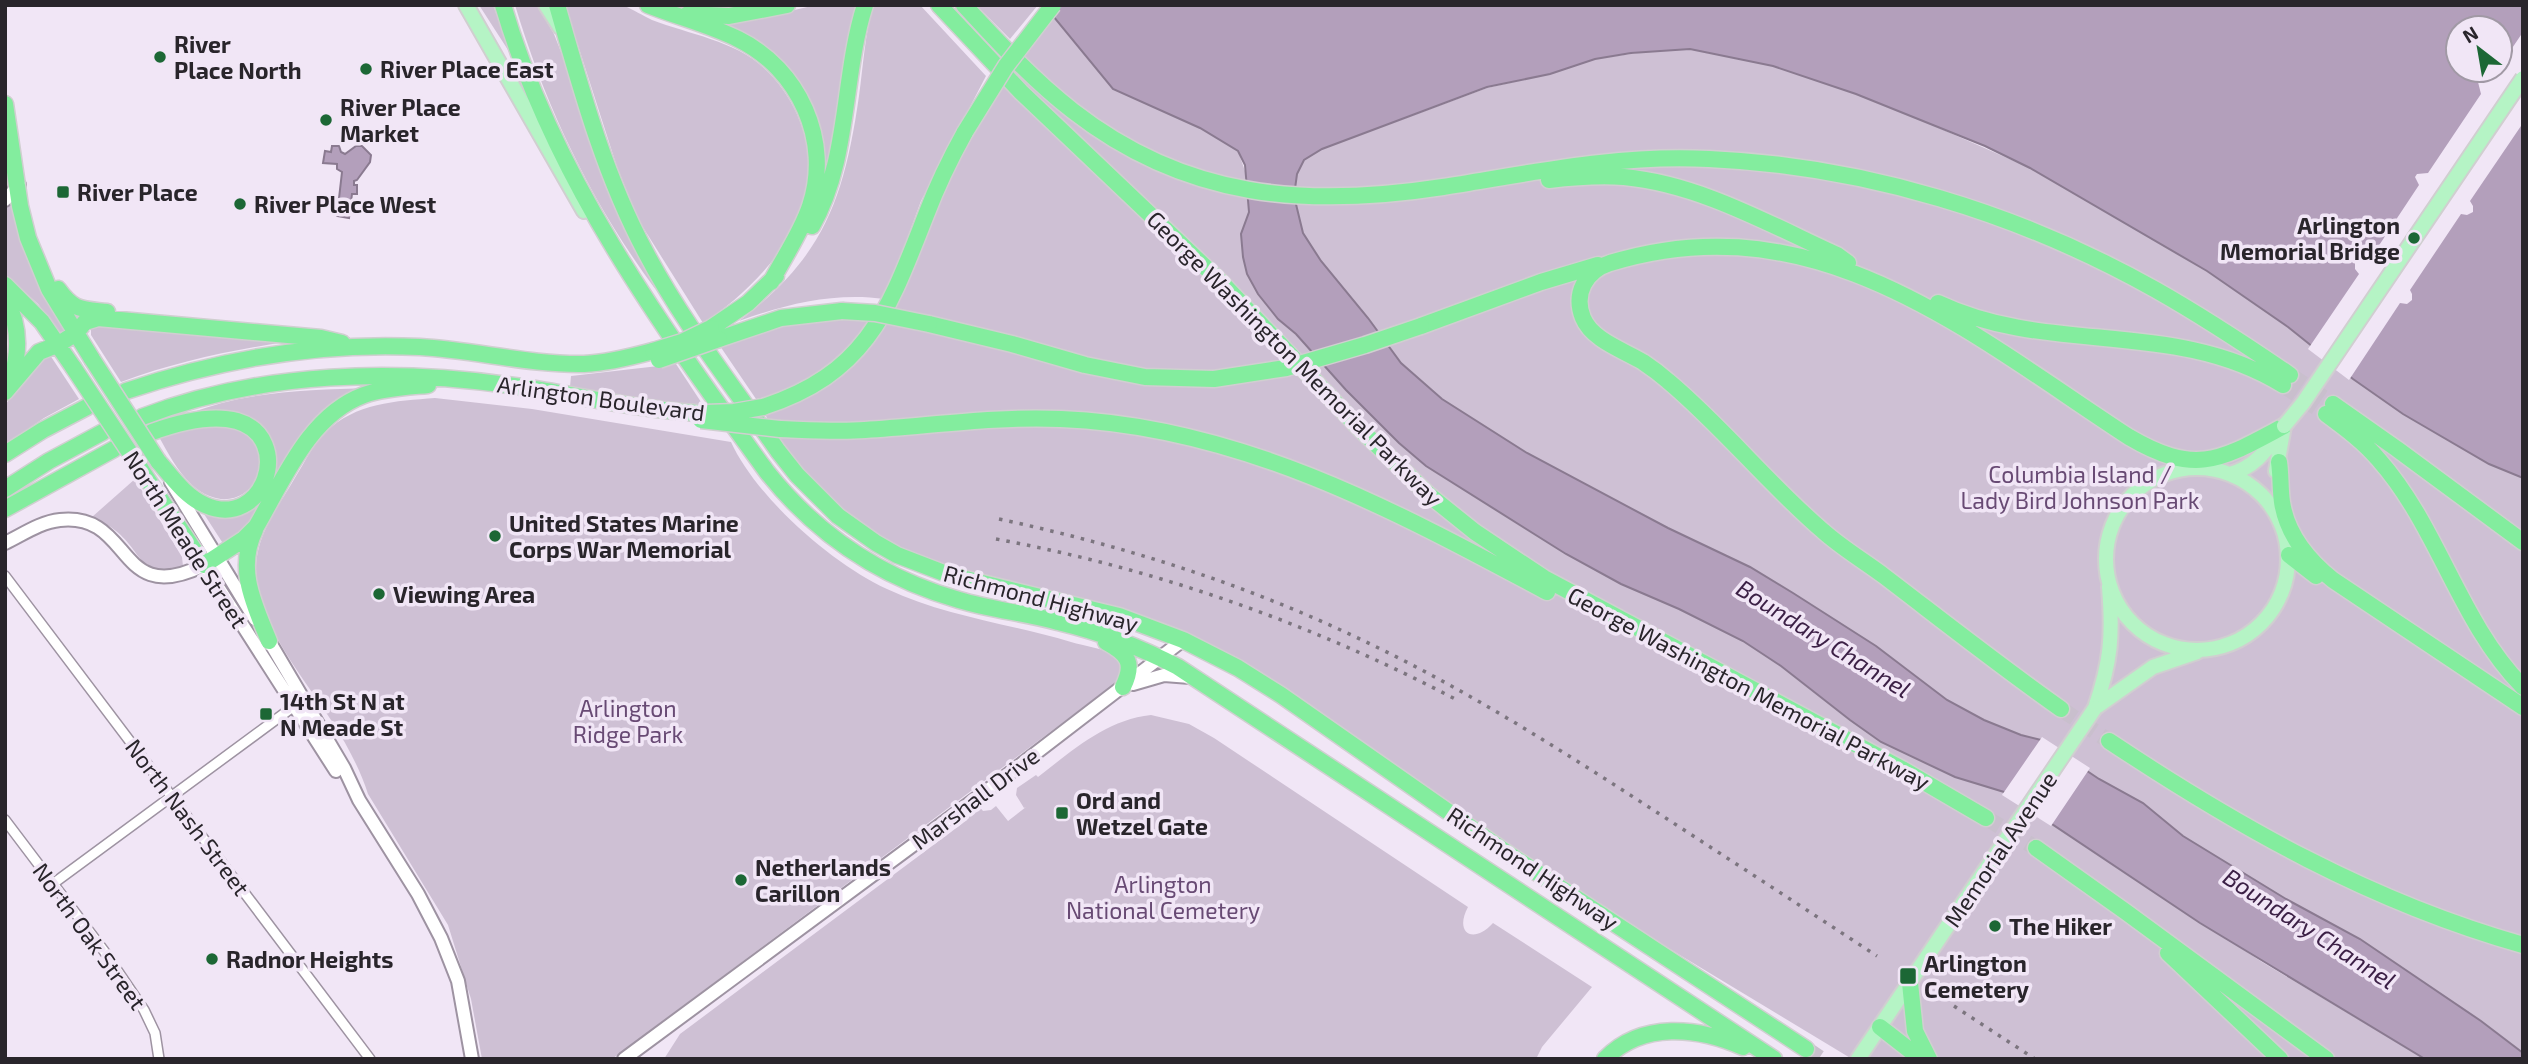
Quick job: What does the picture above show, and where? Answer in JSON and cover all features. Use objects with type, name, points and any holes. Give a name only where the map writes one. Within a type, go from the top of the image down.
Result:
[{"type":"highway","name":"Richmond Highway","points":[[503,5],[517,47],[572,177],[619,260],[767,472],[789,499],[819,527],[876,566],[915,585],[962,601],[1082,628],[1160,658],[1195,678],[1774,1059]]},
{"type":"highway","name":"Richmond Highway","points":[[557,5],[608,170],[645,251],[666,289],[778,451],[817,495],[846,522],[876,543],[924,566],[973,582],[1108,612],[1184,640],[1238,668],[1281,695],[1510,855],[1805,1049]]},
{"type":"highway","points":[[653,7],[717,16],[743,15],[787,5]]},
{"type":"highway","name":"Arlington Boulevard","points":[[126,391],[170,376],[231,361],[294,352],[358,347],[461,349],[587,364],[656,356],[682,342],[715,334],[771,282],[807,235],[830,185],[838,156],[865,5]]},
{"type":"highway","name":"George Washington Memorial Parkway","points":[[939,5],[1021,92],[1222,282],[1361,430],[1429,495],[1497,549],[1544,579],[1902,769],[1986,818]]},
{"type":"highway","points":[[964,5],[1035,79],[1089,123],[1153,160],[1194,176],[1240,189],[1301,197],[1363,197],[1589,164],[1666,158],[1764,163],[1863,179],[1964,206],[2015,224],[2089,256],[2200,315],[2286,380],[2184,346],[2018,329],[1966,316],[1933,301],[1896,290]]},
{"type":"highway","name":"Arlington Boulevard","points":[[142,417],[219,393],[302,381],[385,376],[521,387],[699,417],[763,407],[796,395],[848,360],[871,334],[896,291],[942,175],[965,132],[1006,66],[1053,5]]},
{"type":"highway","points":[[653,7],[738,39],[759,51],[785,76],[805,108],[813,130],[816,151],[817,171],[813,195],[799,232],[771,282]]},
{"type":"highway","points":[[5,104],[22,215],[32,248],[67,302],[75,307],[136,315],[169,325]]},
{"type":"highway","points":[[1443,187],[1509,185],[1595,176],[1627,177],[1660,183],[1697,193],[1761,220],[1837,255],[1867,276]]},
{"type":"highway","points":[[715,334],[810,313],[875,313],[929,324],[1110,371],[1145,377],[1214,379],[1286,368],[1365,345],[1584,267],[1681,249],[1735,247],[1789,253],[1826,262],[1867,276],[1896,290],[1965,330],[2129,437],[2164,455],[2199,460],[2231,454],[2284,426]]},
{"type":"highway","name":"North Meade Street","points":[[32,248],[49,289],[158,461]]},
{"type":"highway","points":[[1614,262],[1595,269],[1582,286],[1581,312],[1592,331],[1646,364],[1671,383],[1791,503],[1837,543],[2061,709]]},
{"type":"highway","name":"North Meade Street","points":[[5,285],[32,310],[59,344],[140,468],[210,561]]},
{"type":"highway","points":[[5,298],[13,317],[18,341],[15,366],[6,390]]},
{"type":"highway","points":[[6,390],[36,354],[59,344],[85,322],[98,318],[321,338],[358,347]]},
{"type":"highway","points":[[269,641],[246,580],[247,552],[256,527],[311,435],[337,410],[374,392],[471,381]]},
{"type":"highway","points":[[5,454],[34,435],[88,407]]},
{"type":"highway","points":[[2523,542],[2405,455],[2329,409],[2393,478],[2433,543],[2482,635],[2501,663],[2523,687]]},
{"type":"highway","points":[[699,417],[780,429],[862,430],[993,420],[1062,419],[1131,426],[1190,437],[1272,461],[1332,484],[1419,523],[1551,594],[1606,612]]},
{"type":"highway","points":[[152,432],[197,421],[237,421],[260,438],[266,450],[268,468],[261,489],[250,501],[235,508],[218,509],[189,495],[158,461]]},
{"type":"highway","points":[[5,489],[103,432]]},
{"type":"highway","points":[[2129,437],[2149,457],[2190,469]]},
{"type":"highway","points":[[5,509],[114,449]]},
{"type":"highway","points":[[2278,462],[2282,503],[2293,534],[2313,563],[2347,589],[2523,707]]},
{"type":"highway","points":[[210,561],[256,527]]},
{"type":"highway","points":[[2289,555],[2320,579],[2347,589]]},
{"type":"highway","points":[[1082,628],[1124,653],[1129,670],[1123,687]]},
{"type":"highway","points":[[2109,741],[2228,816],[2336,875],[2432,916],[2523,945]]},
{"type":"highway","points":[[2036,848],[2326,1059]]},
{"type":"highway","points":[[2126,912],[2280,1059]]},
{"type":"highway","points":[[1910,983],[1917,1036],[1929,1059]]},
{"type":"highway","points":[[1880,1027],[1921,1059]]},
{"type":"highway","points":[[1605,1059],[1613,1051],[1644,1034],[1679,1031],[1712,1036],[1768,1059]]},
{"type":"main road","points":[[467,5],[581,207],[619,260]]},
{"type":"main road","points":[[546,5],[569,47]]},
{"type":"main road","points":[[2230,474],[2244,470],[2256,461],[2310,391],[2523,78]]},
{"type":"main road","points":[[2279,524],[2259,495],[2230,474],[2207,469],[2174,472],[2129,498],[2112,519],[2106,541],[2108,579],[2122,607],[2144,629],[2174,645],[2202,651],[2230,645],[2261,625],[2282,594],[2287,576],[2289,555],[2273,495],[2284,426]]},
{"type":"main road","name":"Memorial Avenue","points":[[1858,1059],[2100,702],[2112,640],[2108,579]]},
{"type":"main road","name":"Memorial Avenue","points":[[2100,702],[2153,667],[2202,651]]},
{"type":"street","points":[[5,200],[19,185]]},
{"type":"street","name":"North Meade Street","points":[[158,461],[210,561],[298,704],[344,768],[359,800],[418,894],[448,953],[462,998],[472,1059]]},
{"type":"street","points":[[5,543],[47,523],[69,520],[106,532],[134,566],[153,576],[181,576],[210,561]]},
{"type":"street","name":"North Meade Street","points":[[210,561],[269,641],[298,704]]},
{"type":"street","name":"North Nash Street","points":[[5,576],[370,1059]]},
{"type":"street","name":"Marshall Drive","points":[[624,1059],[1184,640]]},
{"type":"street","name":"Marshall Drive","points":[[1123,687],[1164,675],[1195,678]]},
{"type":"street","points":[[54,883],[298,704]]},
{"type":"street","name":"North Oak Street","points":[[5,820],[54,883],[144,1010],[155,1033],[159,1059]]},
{"type":"green space","points":[[479,5],[493,5],[512,56]]},
{"type":"green space","points":[[515,5],[537,5],[554,34],[605,185],[656,290],[611,224],[573,154],[541,81]]},
{"type":"green space","points":[[565,5],[624,6],[652,20],[740,51],[764,68],[778,83],[798,117],[805,135],[809,175],[807,195],[794,230],[760,275],[732,302],[703,323],[639,221],[617,167]]},
{"type":"green space","points":[[816,5],[857,5],[824,181],[819,130],[808,97],[799,82],[770,51],[747,37],[714,23],[742,22]]},
{"type":"green space","points":[[873,5],[920,5],[986,76],[921,201],[885,299],[829,298],[774,309],[739,321],[792,273],[810,249],[837,196],[853,133]]},
{"type":"green space","points":[[976,5],[1038,5],[1010,39]]},
{"type":"green space","points":[[1049,11],[1113,89],[1200,128],[1238,151],[1293,309],[1806,671],[2004,792],[2262,962],[2425,1059],[1852,1059],[1491,841],[1183,640],[973,582],[876,543],[778,451],[763,407],[860,347],[967,140]]},
{"type":"green space","name":"Columbia Island / Lady Bird Johnson Park","points":[[1690,49],[1773,66],[1813,78],[1907,114],[2030,168],[2207,271],[2288,327],[2353,379],[2403,414],[2489,464],[2523,478],[2523,1053],[2481,1021],[2360,939],[2286,899],[2183,836],[2143,803],[2099,779],[2041,740],[1984,720],[1947,700],[1876,646],[1750,567],[1668,528],[1527,453],[1442,399],[1401,363],[1321,261],[1303,233],[1294,196],[1297,174],[1304,160],[1322,149],[1487,88],[1550,74],[1595,59],[1659,50]]},
{"type":"green space","points":[[5,174],[15,221],[32,267],[68,329],[61,334],[38,304],[5,274]]},
{"type":"green space","points":[[838,319],[872,322],[820,371],[791,388],[756,399],[720,346],[778,326]]},
{"type":"green space","points":[[91,326],[285,342],[202,358],[121,382],[91,335]]},
{"type":"green space","points":[[50,355],[79,399],[44,418],[5,445],[5,405],[37,365]]},
{"type":"green space","points":[[676,364],[703,405],[678,406],[570,387],[571,376]]},
{"type":"green space","points":[[369,388],[344,399],[249,527],[224,545],[204,514],[231,515],[270,484],[276,467],[268,435],[241,414],[189,414],[210,406],[255,396]]},
{"type":"green space","name":"Arlington Ridge Park","points":[[435,398],[532,409],[731,442],[758,485],[777,506],[820,546],[866,578],[909,598],[954,613],[1106,651],[1119,661],[1120,674],[1109,688],[612,1059],[482,1059],[471,999],[448,925],[368,794],[357,766],[338,731],[278,640],[259,593],[256,570],[259,547],[270,519],[309,453],[326,432],[337,422],[363,409],[391,402]]},
{"type":"green space","points":[[222,425],[243,431],[255,443],[261,457],[259,472],[253,485],[242,495],[227,499],[210,496],[192,485],[177,468],[158,435]]},
{"type":"green space","points":[[135,479],[182,557],[183,566],[179,570],[154,568],[147,564],[116,531],[92,517]]},
{"type":"green space","name":"Arlington National Cemetery","points":[[1151,715],[1189,724],[1214,738],[1468,907],[1463,924],[1468,933],[1479,933],[1493,923],[1592,987],[1542,1047],[1536,1059],[664,1059],[680,1034],[967,820],[968,814],[979,806],[983,811],[996,806],[1008,821],[1026,807],[1024,808],[1016,795],[1017,788],[1036,775],[1038,777],[1077,747],[1105,730],[1119,723]]},
{"type":"water","name":"Boundary Channel","points":[[1044,5],[2523,5],[2523,478],[2489,464],[2403,414],[2353,379],[2288,327],[2207,271],[2030,168],[1985,146],[1856,94],[1773,66],[1690,49],[1631,53],[1595,59],[1550,74],[1487,87],[1322,149],[1304,160],[1297,174],[1294,196],[1303,233],[1321,261],[1401,363],[1442,399],[1527,453],[1668,528],[1750,567],[1876,646],[1947,700],[1984,720],[2041,740],[2099,779],[2143,803],[2183,836],[2286,899],[2360,939],[2481,1021],[2523,1053],[2523,1059],[2425,1059],[2200,923],[2004,792],[1955,777],[1881,742],[1781,666],[1743,641],[1621,584],[1566,554],[1426,466],[1346,390],[1296,334],[1278,319],[1258,294],[1247,274],[1243,257],[1241,234],[1249,212],[1245,165],[1238,151],[1200,128],[1113,89]]},
{"type":"water","points":[[332,146],[339,146],[345,154],[356,146],[362,146],[371,155],[370,162],[354,181],[357,194],[352,194],[349,218],[337,216],[342,172],[337,169],[337,164],[323,163],[325,151],[331,152]]},
{"type":"pier","name":"Arlington Memorial Bridge","points":[[2523,32],[2523,123],[2470,201],[2473,212],[2461,214],[2410,290],[2412,300],[2407,304],[2400,303],[2349,380],[2308,349],[2359,274],[2355,269],[2355,262],[2368,262],[2419,185],[2415,177],[2417,174],[2428,173],[2481,94],[2478,84],[2514,84],[2514,45]]},
{"type":"pier","points":[[2042,737],[2090,768],[2051,826],[2002,795]]},
{"type":"tunnel","points":[[2290,375],[2333,404]]},
{"type":"tunnel","points":[[2283,385],[2326,414]]},
{"type":"tunnel","points":[[2061,709],[2109,741]]},
{"type":"tunnel","points":[[1986,818],[2036,848]]},
{"type":"tunnel","points":[[1806,1049],[1821,1059]]},
{"type":"railway","points":[[999,519],[1139,555],[1231,585],[1320,621],[1398,658],[1464,693],[1561,751],[1877,956]]},
{"type":"railway","points":[[996,539],[1116,566],[1233,602],[1347,647],[1457,700]]},
{"type":"railway","points":[[1954,1006],[2035,1059]]},
{"type":"place","name":"River Place North","points":[[160,57]]},
{"type":"place","name":"River Place East","points":[[366,69]]},
{"type":"place","name":"River Place Market","points":[[326,120]]},
{"type":"place","name":"River Place","points":[[63,192]]},
{"type":"place","name":"River Place West","points":[[240,204]]},
{"type":"place","name":"Arlington Memorial Bridge","points":[[2414,238]]},
{"type":"place","name":"United States Marine Corps War Memorial","points":[[495,536]]},
{"type":"place","name":"Viewing Area","points":[[379,594]]},
{"type":"place","name":"14th St N at N Meade St","points":[[266,714]]},
{"type":"place","name":"Ord and Wetzel Gate","points":[[1062,813]]},
{"type":"place","name":"Netherlands Carillon","points":[[741,880]]},
{"type":"place","name":"The Hiker","points":[[1995,926]]},
{"type":"place","name":"Radnor Heights","points":[[212,959]]},
{"type":"place","name":"Arlington Cemetery","points":[[1908,976]]}]
